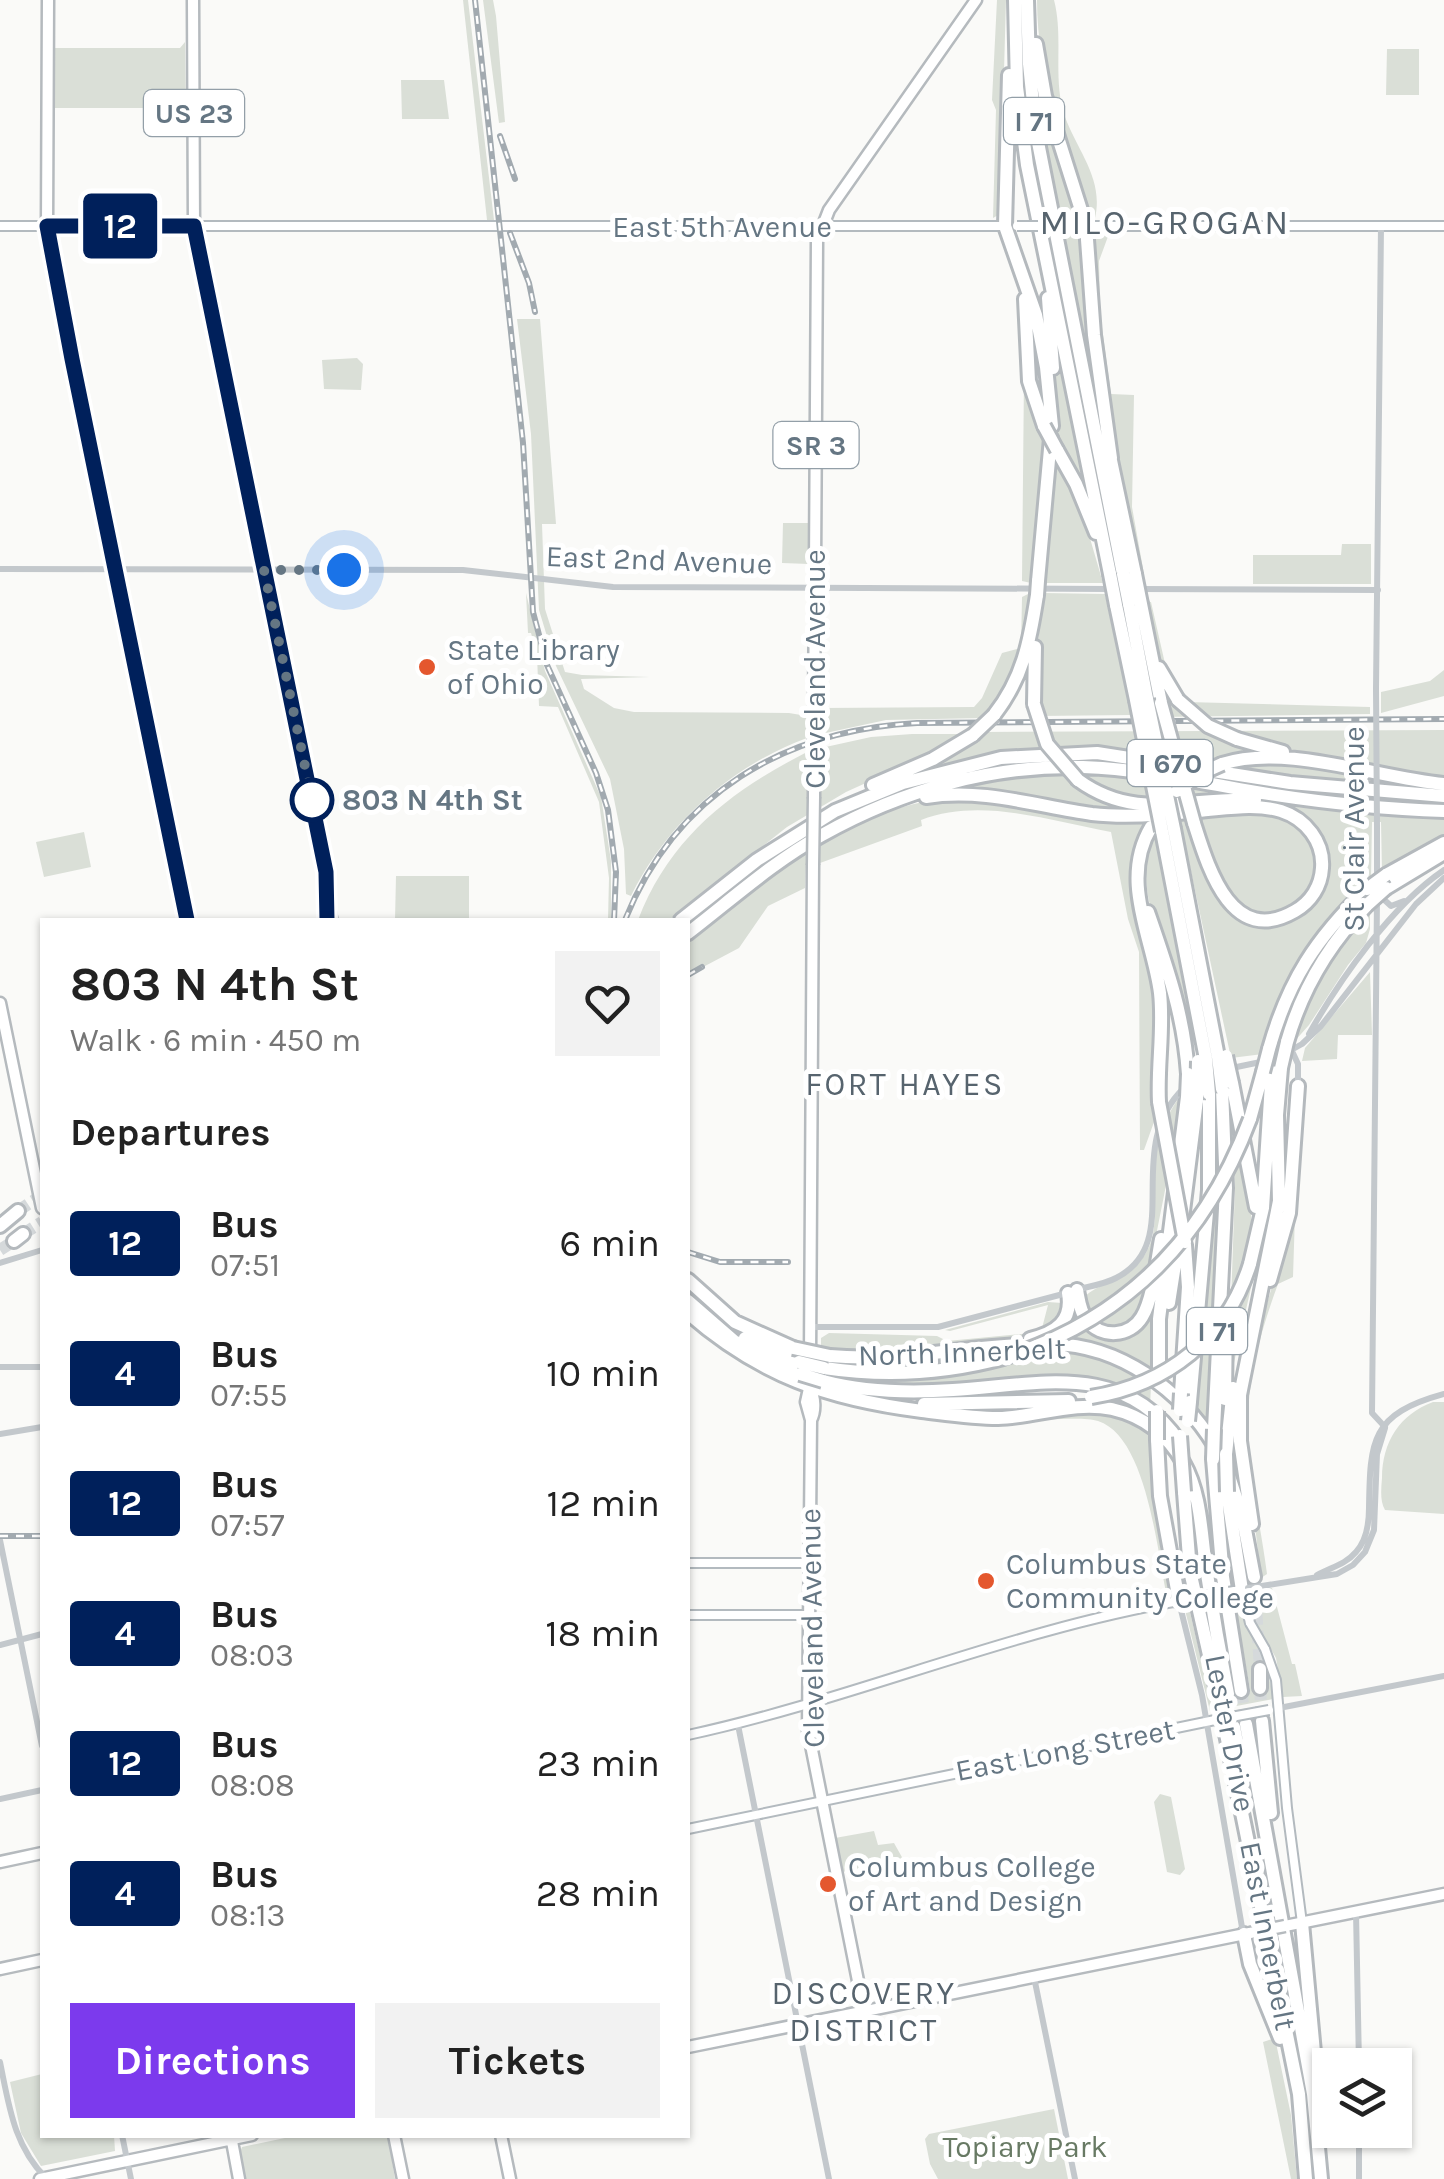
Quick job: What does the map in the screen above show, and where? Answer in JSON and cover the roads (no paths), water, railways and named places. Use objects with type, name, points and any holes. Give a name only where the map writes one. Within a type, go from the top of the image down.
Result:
[{"type":"highway","name":"I 71","points":[[1014,0],[1022,128],[1123,574],[1148,701],[1163,829],[1193,990],[1212,1058]]},
{"type":"highway","name":"I 71","points":[[1027,5],[1032,100],[1048,233],[1106,556],[1123,574]]},
{"type":"highway","points":[[1027,5],[1045,96],[1082,226],[1129,604],[1147,631],[1160,671],[1178,700],[1208,726],[1237,739],[1334,766]]},
{"type":"highway","points":[[1014,34],[1009,74],[1011,226],[1022,276],[1029,381],[1056,450],[1076,484],[1106,556]]},
{"type":"highway","points":[[1048,233],[1111,458]]},
{"type":"highway","points":[[1048,233],[1052,338],[1034,704],[1047,744],[1078,780],[1112,799],[1148,806],[1238,799],[1444,811]]},
{"type":"highway","points":[[835,811],[845,799],[933,759],[994,715],[1024,664],[1037,588]]},
{"type":"highway","points":[[866,812],[913,799],[963,794],[1120,816],[1252,807],[1273,809],[1298,818],[1315,837],[1322,862],[1321,878],[1303,906],[1285,916],[1264,919],[1242,913],[1220,892],[1194,823],[1148,701],[1147,631]]},
{"type":"highway","name":"I 670","points":[[684,918],[757,860],[835,811],[903,782],[970,764],[1068,753],[1141,758],[1310,785],[1444,796]]},
{"type":"highway","points":[[1250,1264],[1255,1193],[1210,1093],[1188,1074],[1186,1039],[1176,991],[1142,890],[1142,863],[1163,829],[1166,802],[1202,773],[1222,764],[1267,757],[1444,784]]},
{"type":"highway","points":[[690,931],[806,844],[866,812],[956,781],[1020,770],[1136,770],[1292,797],[1392,809]]},
{"type":"highway","name":"I 71","points":[[1163,829],[1196,939],[1212,1058],[1209,1190],[1195,1351],[1185,1407],[1184,1492],[1190,1571],[1229,1694]]},
{"type":"highway","points":[[1163,829],[1142,847],[1137,885],[1160,995],[1159,1102],[1185,1245],[1185,1407]]},
{"type":"highway","points":[[1281,1048],[1287,994],[1318,943],[1379,886],[1444,844]]},
{"type":"highway","points":[[830,1369],[924,1373],[1004,1358],[1080,1326],[1124,1297],[1154,1271],[1210,1205],[1231,1165],[1299,1004],[1339,936],[1379,886],[1444,853]]},
{"type":"highway","points":[[1159,1375],[1210,1093],[1212,1058]]},
{"type":"highway","points":[[1248,1586],[1239,1420],[1246,1354],[1277,1215],[1278,1150],[1272,1069]]},
{"type":"highway","points":[[850,1394],[997,1404],[1091,1397],[1143,1384],[1195,1351],[1224,1320],[1250,1264],[1262,1208],[1272,1069]]},
{"type":"highway","points":[[1246,1354],[1290,1213],[1298,1086]]},
{"type":"highway","name":"I 71","points":[[1210,1093],[1226,1152],[1214,1429],[1219,1455],[1229,1694]]},
{"type":"highway","points":[[1072,1291],[1094,1327],[1117,1334],[1138,1322],[1146,1308],[1177,1168],[1210,1093]]},
{"type":"highway","points":[[1248,1586],[1238,1499],[1219,1455],[1269,1223],[1278,1150]]},
{"type":"highway","points":[[1177,1168],[1159,1319],[1157,1440],[1160,1496],[1183,1600]]},
{"type":"highway","points":[[0,1229],[19,1215]]},
{"type":"highway","points":[[1224,1232],[1229,1246],[1219,1455],[1248,1586]]},
{"type":"highway","name":"North Innerbelt","points":[[690,1282],[735,1322],[793,1360],[830,1369],[850,1394],[1046,1381],[1094,1384],[1153,1412],[1184,1444]]},
{"type":"highway","points":[[959,1352],[1050,1333],[1068,1316],[1072,1291]]},
{"type":"highway","points":[[690,1295],[739,1334],[793,1360]]},
{"type":"highway","name":"North Innerbelt","points":[[690,1303],[734,1340],[830,1369],[876,1358],[1053,1344],[1083,1348],[1116,1358],[1169,1390],[1198,1419],[1219,1455]]},
{"type":"highway","points":[[690,1315],[739,1354],[810,1388],[986,1418],[1088,1407],[1139,1418],[1171,1443],[1195,1493],[1229,1694]]},
{"type":"highway","points":[[1184,1444],[1203,1509],[1207,1576]]},
{"type":"highway","points":[[1260,1669],[1260,1688]]},
{"type":"highway","points":[[1270,1713],[1279,1905]]},
{"type":"highway","points":[[1226,1724],[1279,1905],[1312,2096]]},
{"type":"highway","name":"East Innerbelt","points":[[1226,1724],[1294,2067],[1306,2179]]},
{"type":"highway","points":[[1300,1923],[1314,2048]]},
{"type":"highway","points":[[1247,1934],[1250,1964],[1294,2067]]},
{"type":"highway","points":[[1319,2148],[1321,2179]]},
{"type":"main road","points":[[48,0],[47,226],[186,918]]},
{"type":"main road","name":"US 23","points":[[193,0],[194,226],[326,872],[328,915]]},
{"type":"main road","name":"Cleveland Avenue","points":[[864,2012],[808,1736],[807,1704],[815,262],[821,227],[837,199],[976,0]]},
{"type":"main road","name":"East 5th Avenue","points":[[0,226],[1444,226]]},
{"type":"main road","points":[[0,1003],[40,1198]]},
{"type":"main road","points":[[690,1563],[807,1563]]},
{"type":"main road","points":[[690,1735],[807,1704],[1048,1629],[1248,1586],[1250,1623],[1276,1680],[1270,1713],[1300,1923]]},
{"type":"main road","points":[[690,1616],[807,1615]]},
{"type":"main road","name":"East Long Street","points":[[690,1829],[1270,1713]]},
{"type":"main road","points":[[0,1862],[40,1853]]},
{"type":"main road","points":[[690,2047],[1444,1894]]},
{"type":"main road","points":[[0,1969],[40,1960]]},
{"type":"main road","points":[[44,2178],[226,2138]]},
{"type":"main road","points":[[231,2138],[240,2179]]},
{"type":"main road","points":[[395,2138],[403,2179]]},
{"type":"main road","points":[[502,2138],[510,2179]]},
{"type":"street","name":"St Clair Avenue","points":[[1381,226],[1372,1414],[1385,1427]]},
{"type":"street","name":"East 2nd Avenue","points":[[0,569],[464,570],[612,588],[1378,590]]},
{"type":"street","points":[[1305,1041],[1376,939],[1413,895],[1444,870]]},
{"type":"street","points":[[810,1327],[938,1327],[1116,1278],[1134,1265],[1146,1249],[1153,1221],[1152,1154],[1161,1119],[1176,1095],[1192,1082],[1275,1059],[1281,1048],[1305,1041],[1416,904],[1444,878]]},
{"type":"street","points":[[1379,886],[1384,903],[1390,906],[1413,895]]},
{"type":"street","points":[[1281,1048],[1298,1064],[1298,1086]]},
{"type":"street","points":[[0,1264],[40,1251]]},
{"type":"street","points":[[0,1367],[40,1367]]},
{"type":"street","points":[[1248,1586],[1317,1575],[1349,1560],[1364,1539],[1369,1516],[1370,1453],[1375,1438],[1404,1408],[1444,1394]]},
{"type":"street","points":[[0,1434],[40,1427]]},
{"type":"street","points":[[0,1541],[40,1736]]},
{"type":"street","name":"Lester Drive","points":[[1183,1600],[1226,1724],[1247,1934]]},
{"type":"street","points":[[0,1645],[40,1634]]},
{"type":"street","name":"East Long Street","points":[[1270,1713],[1444,1676]]},
{"type":"street","points":[[738,1724],[829,2179]]},
{"type":"street","points":[[0,1799],[40,1790]]},
{"type":"street","points":[[1356,1912],[1360,2048]]},
{"type":"street","points":[[1034,1977],[1075,2179]]},
{"type":"street","points":[[0,2062],[11,2119],[21,2145],[44,2178]]},
{"type":"street","points":[[123,2138],[131,2179]]},
{"type":"street","points":[[1359,2148],[1359,2179]]},
{"type":"tunnel","points":[[18,1211],[40,1196]]},
{"type":"tunnel","points":[[23,1234],[40,1223]]},
{"type":"tunnel","points":[[0,1250],[14,1241]]},
{"type":"tunnel","points":[[1254,1577],[1260,1669]]},
{"type":"tunnel","points":[[1260,1688],[1262,1721]]},
{"type":"tunnel","points":[[1241,1691],[1246,1724]]},
{"type":"railway","points":[[475,0],[523,443],[533,612],[547,665],[596,773],[608,810],[616,872],[614,918]]},
{"type":"railway","points":[[500,136],[515,179]]},
{"type":"railway","points":[[510,233],[529,283],[535,312]]},
{"type":"railway","points":[[626,918],[647,875],[674,837],[705,804],[741,776],[780,755],[823,739],[869,728],[917,723],[1444,719]]},
{"type":"railway","points":[[690,974],[702,967]]},
{"type":"railway","points":[[690,1253],[720,1262],[788,1262]]},
{"type":"railway","points":[[0,1536],[40,1536]]},
{"type":"place","name":"State Library of Ohio","points":[[427,667]]},
{"type":"place","name":"803 N 4th St","points":[[312,800]]},
{"type":"place","name":"Columbus State Community College","points":[[986,1581]]},
{"type":"place","name":"Columbus College of Art and Design","points":[[828,1884]]},
{"type":"district","name":"MILO-GROGAN","points":[[1165,222]]},
{"type":"district","name":"FORT HAYES","points":[[905,1084]]},
{"type":"district","name":"DISCOVERY DISTRICT","points":[[864,2012]]},
{"type":"park label","name":"Topiary Park","points":[[1025,2147]]}]
